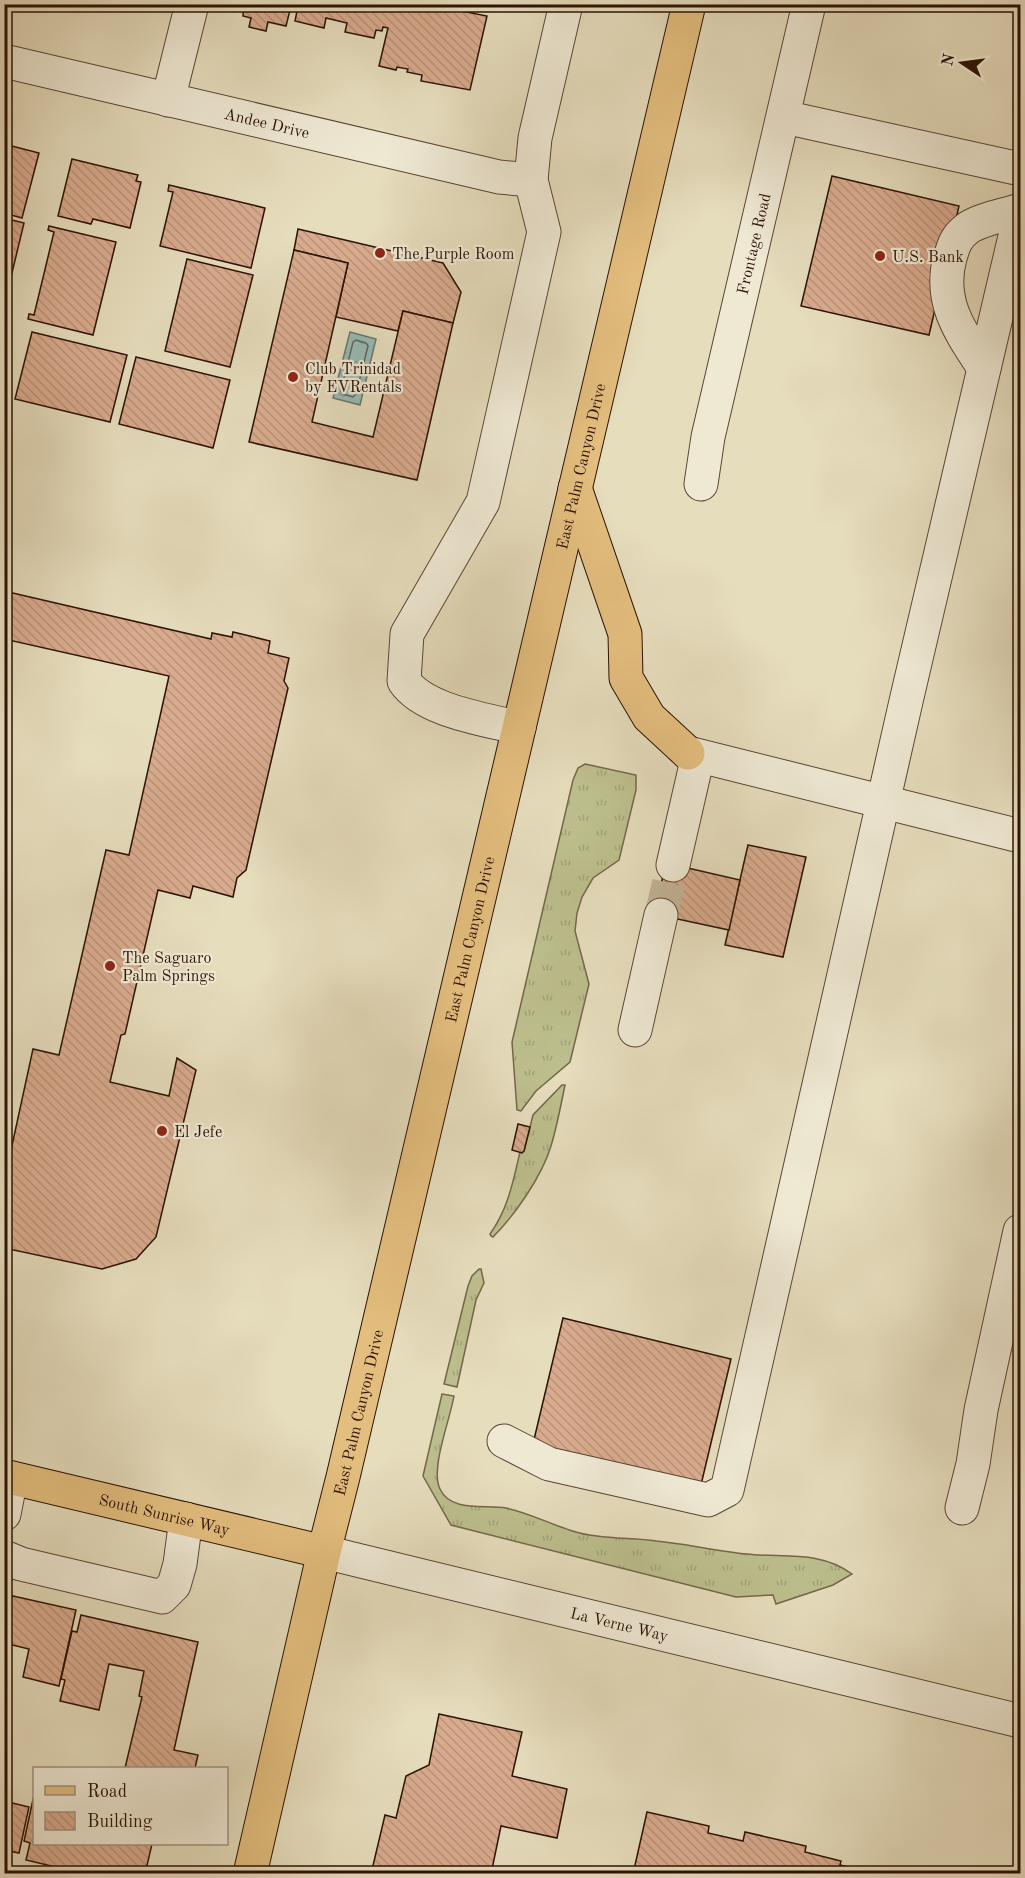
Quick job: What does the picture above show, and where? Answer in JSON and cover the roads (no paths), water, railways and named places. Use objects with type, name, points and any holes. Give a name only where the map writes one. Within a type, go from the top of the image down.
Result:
[{"type":"main road","name":"East Palm Canyon Drive","points":[[250,1874],[689,4]]},
{"type":"main road","points":[[575,488],[625,634],[626,678],[649,717],[693,755]]},
{"type":"main road","name":"South Sunrise Way","points":[[8,1477],[324,1552]]},
{"type":"street","points":[[168,100],[192,4]]},
{"type":"street","points":[[519,728],[435,706],[411,692],[404,681],[408,634],[483,502],[544,232],[531,180],[535,138],[566,4]]},
{"type":"street","name":"Frontage Road","points":[[701,484],[708,437],[809,4]]},
{"type":"street","name":"Andee Drive","points":[[4,61],[499,177],[531,180]]},
{"type":"street","points":[[784,117],[1020,169]]},
{"type":"street","points":[[984,368],[957,328],[947,296],[946,272],[956,238],[971,226],[1020,210]]},
{"type":"street","points":[[504,1441],[549,1464],[708,1500],[727,1490],[1020,215]]},
{"type":"street","points":[[673,864],[693,755],[1020,836]]},
{"type":"street","points":[[635,1030],[661,915]]},
{"type":"street","points":[[962,1508],[974,1464],[981,1410],[1020,1231]]},
{"type":"street","points":[[4,1514],[8,1477]]},
{"type":"street","points":[[4,1557],[21,1564],[162,1597],[174,1585],[180,1564],[186,1519]]},
{"type":"street","name":"La Verne Way","points":[[324,1552],[1020,1721]]},
{"type":"water","points":[[350,332],[376,339],[360,405],[333,398]]},
{"type":"tunnel","points":[[661,915],[673,865]]},
{"type":"place","name":"The Purple Room","points":[[380,253]]},
{"type":"place","name":"U.S. Bank","points":[[880,256]]},
{"type":"place","name":"Club Trinidad by EVRentals","points":[[293,377]]},
{"type":"place","name":"The Saguaro Palm Springs","points":[[110,966]]},
{"type":"place","name":"El Jefe","points":[[162,1131]]}]
